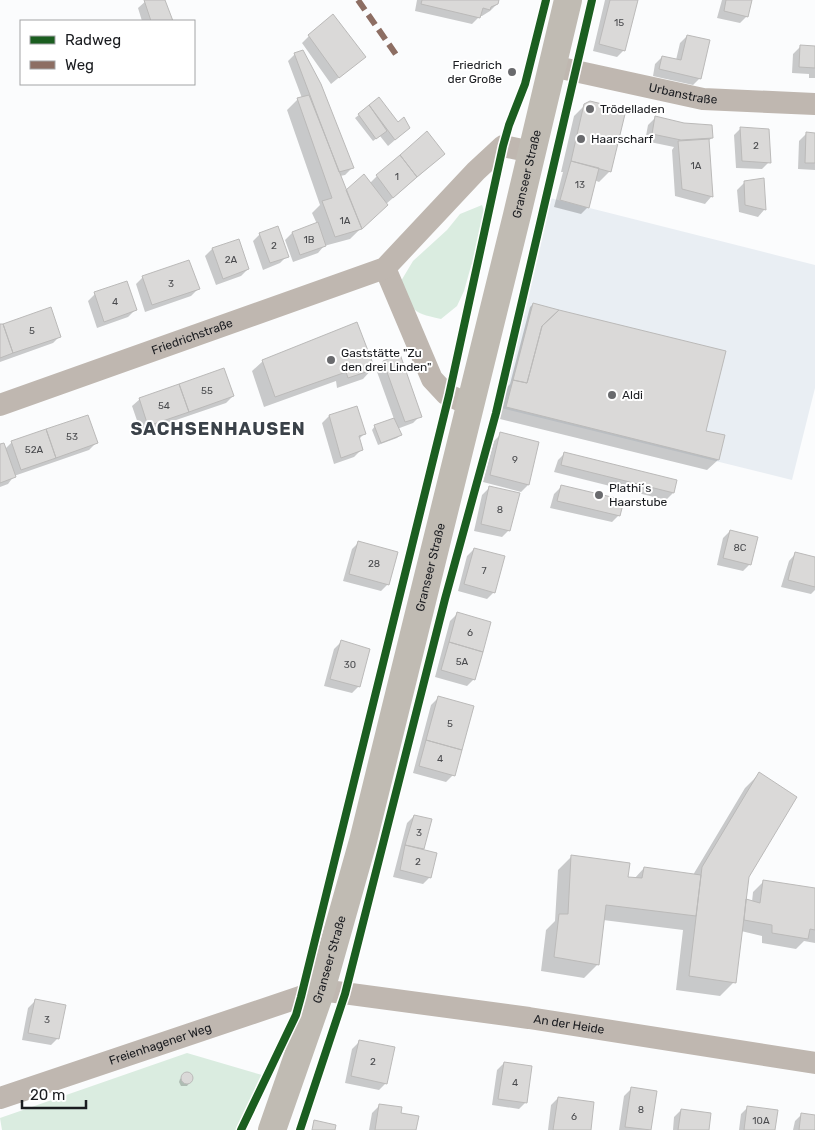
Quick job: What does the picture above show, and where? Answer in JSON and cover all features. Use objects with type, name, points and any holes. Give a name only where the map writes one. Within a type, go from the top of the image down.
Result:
[{"type":"main road","name":"Granseer Straße","points":[[272,1130],[321,990],[364,841],[568,0]]},
{"type":"street","name":"Urbanstraße","points":[[552,66],[703,99],[815,104]]},
{"type":"street","name":"Friedrichstraße","points":[[0,405],[385,268],[476,171],[503,146],[532,152]]},
{"type":"street","points":[[385,268],[432,379],[446,394],[470,406]]},
{"type":"street","name":"An der Heide","points":[[321,990],[528,1018],[815,1063]]},
{"type":"street","name":"Freienhagener Weg","points":[[0,1098],[321,990]]},
{"type":"shaded area","points":[[550,198],[815,265],[815,388],[792,480],[501,408],[499,402]]},
{"type":"green space","points":[[482,205],[487,219],[483,244],[471,266],[464,291],[457,306],[441,319],[417,312],[410,304],[401,281],[413,261],[447,230],[460,214]]},
{"type":"green space","points":[[187,1053],[262,1075],[241,1130],[2,1130],[0,1118]]},
{"type":"building","points":[[144,0],[165,0],[173,20],[151,20]]},
{"type":"building","points":[[422,0],[499,0],[498,4],[491,7],[490,10],[483,8],[480,18],[421,4]]},
{"type":"building","points":[[610,0],[638,0],[625,51],[599,44]]},
{"type":"building","points":[[726,0],[752,0],[748,17],[724,11]]},
{"type":"building","points":[[333,14],[366,57],[339,78],[308,35]]},
{"type":"building","points":[[687,35],[710,40],[701,79],[659,69],[662,56],[681,60]]},
{"type":"building","points":[[800,45],[815,46],[815,68],[799,67]]},
{"type":"building","points":[[303,50],[321,84],[354,168],[339,172],[294,53]]},
{"type":"building","points":[[309,95],[362,229],[335,237],[322,201],[332,198],[297,98]]},
{"type":"building","points":[[379,97],[398,122],[404,117],[410,128],[395,140],[369,105]]},
{"type":"building","points":[[590,101],[626,110],[611,172],[571,161],[584,104]]},
{"type":"building","points":[[369,105],[387,131],[376,139],[358,114]]},
{"type":"building","points":[[655,116],[684,123],[712,125],[713,138],[681,140],[652,134]]},
{"type":"building","points":[[740,127],[769,129],[771,163],[742,161]]},
{"type":"building","points":[[427,131],[445,154],[417,177],[400,155]]},
{"type":"building","points":[[806,132],[815,133],[815,163],[805,163]]},
{"type":"building","points":[[709,139],[713,197],[682,189],[678,141]]},
{"type":"building","points":[[400,155],[417,177],[393,198],[376,175]]},
{"type":"building","points":[[571,161],[599,168],[589,208],[560,200]]},
{"type":"building","points":[[364,174],[388,205],[362,229],[346,190]]},
{"type":"building","points":[[764,178],[766,210],[745,205],[744,181]]},
{"type":"building","points":[[318,222],[326,246],[300,255],[292,232]]},
{"type":"building","points":[[278,226],[289,257],[270,263],[259,233]]},
{"type":"building","points":[[239,239],[249,269],[223,279],[212,248]]},
{"type":"building","points":[[189,260],[200,289],[152,305],[142,276]]},
{"type":"building","points":[[127,281],[137,310],[104,322],[94,292]]},
{"type":"building","points":[[533,303],[559,310],[542,326],[527,383],[513,380]]},
{"type":"building","points":[[51,307],[61,337],[13,353],[3,324]]},
{"type":"building","name":"Aldi","points":[[559,310],[726,351],[706,431],[725,435],[719,460],[506,407],[513,380],[527,383],[542,326]]},
{"type":"building","points":[[357,322],[375,369],[348,378],[346,372],[275,397],[262,360]]},
{"type":"building","points":[[0,324],[3,324],[13,353],[0,358]]},
{"type":"building","points":[[400,354],[422,417],[405,422],[383,361]]},
{"type":"building","points":[[224,368],[234,396],[189,412],[179,384]]},
{"type":"building","points":[[179,384],[189,412],[148,426],[139,398]]},
{"type":"building","points":[[357,406],[366,434],[359,436],[363,450],[341,458],[329,415]]},
{"type":"building","points":[[88,415],[98,443],[56,458],[46,429]]},
{"type":"building","points":[[394,418],[402,435],[381,443],[374,425]]},
{"type":"building","points":[[46,429],[56,458],[21,470],[11,441]]},
{"type":"building","points":[[500,432],[539,442],[529,485],[490,475]]},
{"type":"building","points":[[4,443],[16,477],[0,483],[0,444]]},
{"type":"building","points":[[564,452],[677,480],[674,493],[561,465]]},
{"type":"building","points":[[561,485],[624,500],[620,516],[557,501]]},
{"type":"building","points":[[489,486],[520,493],[510,531],[481,524]]},
{"type":"building","points":[[730,530],[758,537],[751,565],[723,558]]},
{"type":"building","points":[[358,541],[398,552],[389,585],[349,574]]},
{"type":"building","points":[[474,548],[505,556],[495,593],[464,584]]},
{"type":"building","points":[[795,552],[815,557],[815,587],[788,580]]},
{"type":"building","points":[[457,612],[491,622],[483,652],[449,642]]},
{"type":"building","points":[[341,640],[370,649],[360,687],[330,679]]},
{"type":"building","points":[[449,642],[483,652],[475,680],[441,670]]},
{"type":"building","points":[[438,696],[474,706],[462,750],[426,740]]},
{"type":"building","points":[[426,740],[462,750],[455,776],[419,766]]},
{"type":"building","points":[[759,772],[797,797],[749,877],[736,983],[689,976],[702,867]]},
{"type":"building","points":[[414,815],[432,819],[424,849],[405,845]]},
{"type":"building","points":[[405,845],[437,853],[431,878],[400,870]]},
{"type":"building","points":[[571,855],[630,863],[628,877],[642,878],[644,867],[701,875],[696,916],[606,905],[599,965],[554,957],[559,914],[568,914]]},
{"type":"building","points":[[763,880],[815,888],[815,930],[810,929],[808,939],[772,933],[772,925],[744,920],[746,899],[760,903]]},
{"type":"building","points":[[35,999],[66,1005],[59,1039],[28,1033]]},
{"type":"building","points":[[359,1040],[395,1047],[387,1084],[351,1076]]},
{"type":"building","points":[[504,1062],[532,1066],[527,1103],[498,1099]]},
{"type":"building","points":[[185,1072],[189,1072],[193,1078],[189,1084],[185,1084],[181,1080],[181,1076]]},
{"type":"building","points":[[631,1087],[657,1091],[651,1130],[625,1127]]},
{"type":"building","points":[[558,1097],[594,1102],[591,1130],[553,1130]]},
{"type":"building","points":[[379,1104],[402,1107],[401,1113],[419,1116],[416,1130],[375,1130]]},
{"type":"building","points":[[747,1106],[778,1110],[775,1130],[744,1130]]},
{"type":"building","points":[[681,1109],[711,1113],[709,1130],[678,1130]]},
{"type":"building","points":[[801,1113],[815,1115],[815,1130],[799,1130]]},
{"type":"building","points":[[314,1120],[336,1125],[335,1130],[312,1130]]},
{"type":"marked path","points":[[358,0],[397,56]]},
{"type":"cycle path","points":[[241,1130],[296,1015],[301,997],[449,395],[503,146],[525,84],[546,0]]},
{"type":"cycle path","points":[[300,1130],[345,994],[445,599],[496,413],[592,0]]},
{"type":"place","name":"Friedrich der Große","points":[[512,72]]},
{"type":"place","name":"Trödelladen","points":[[590,109]]},
{"type":"place","name":"Haarscharf","points":[[581,139]]},
{"type":"place","name":"Gaststätte \"Zu den drei Linden\"","points":[[331,360]]},
{"type":"place","name":"Aldi","points":[[612,395]]},
{"type":"place","name":"Plathi´s Haarstube","points":[[599,495]]},
{"type":"district","name":"SACHSENHAUSEN","points":[[218,429]]}]
